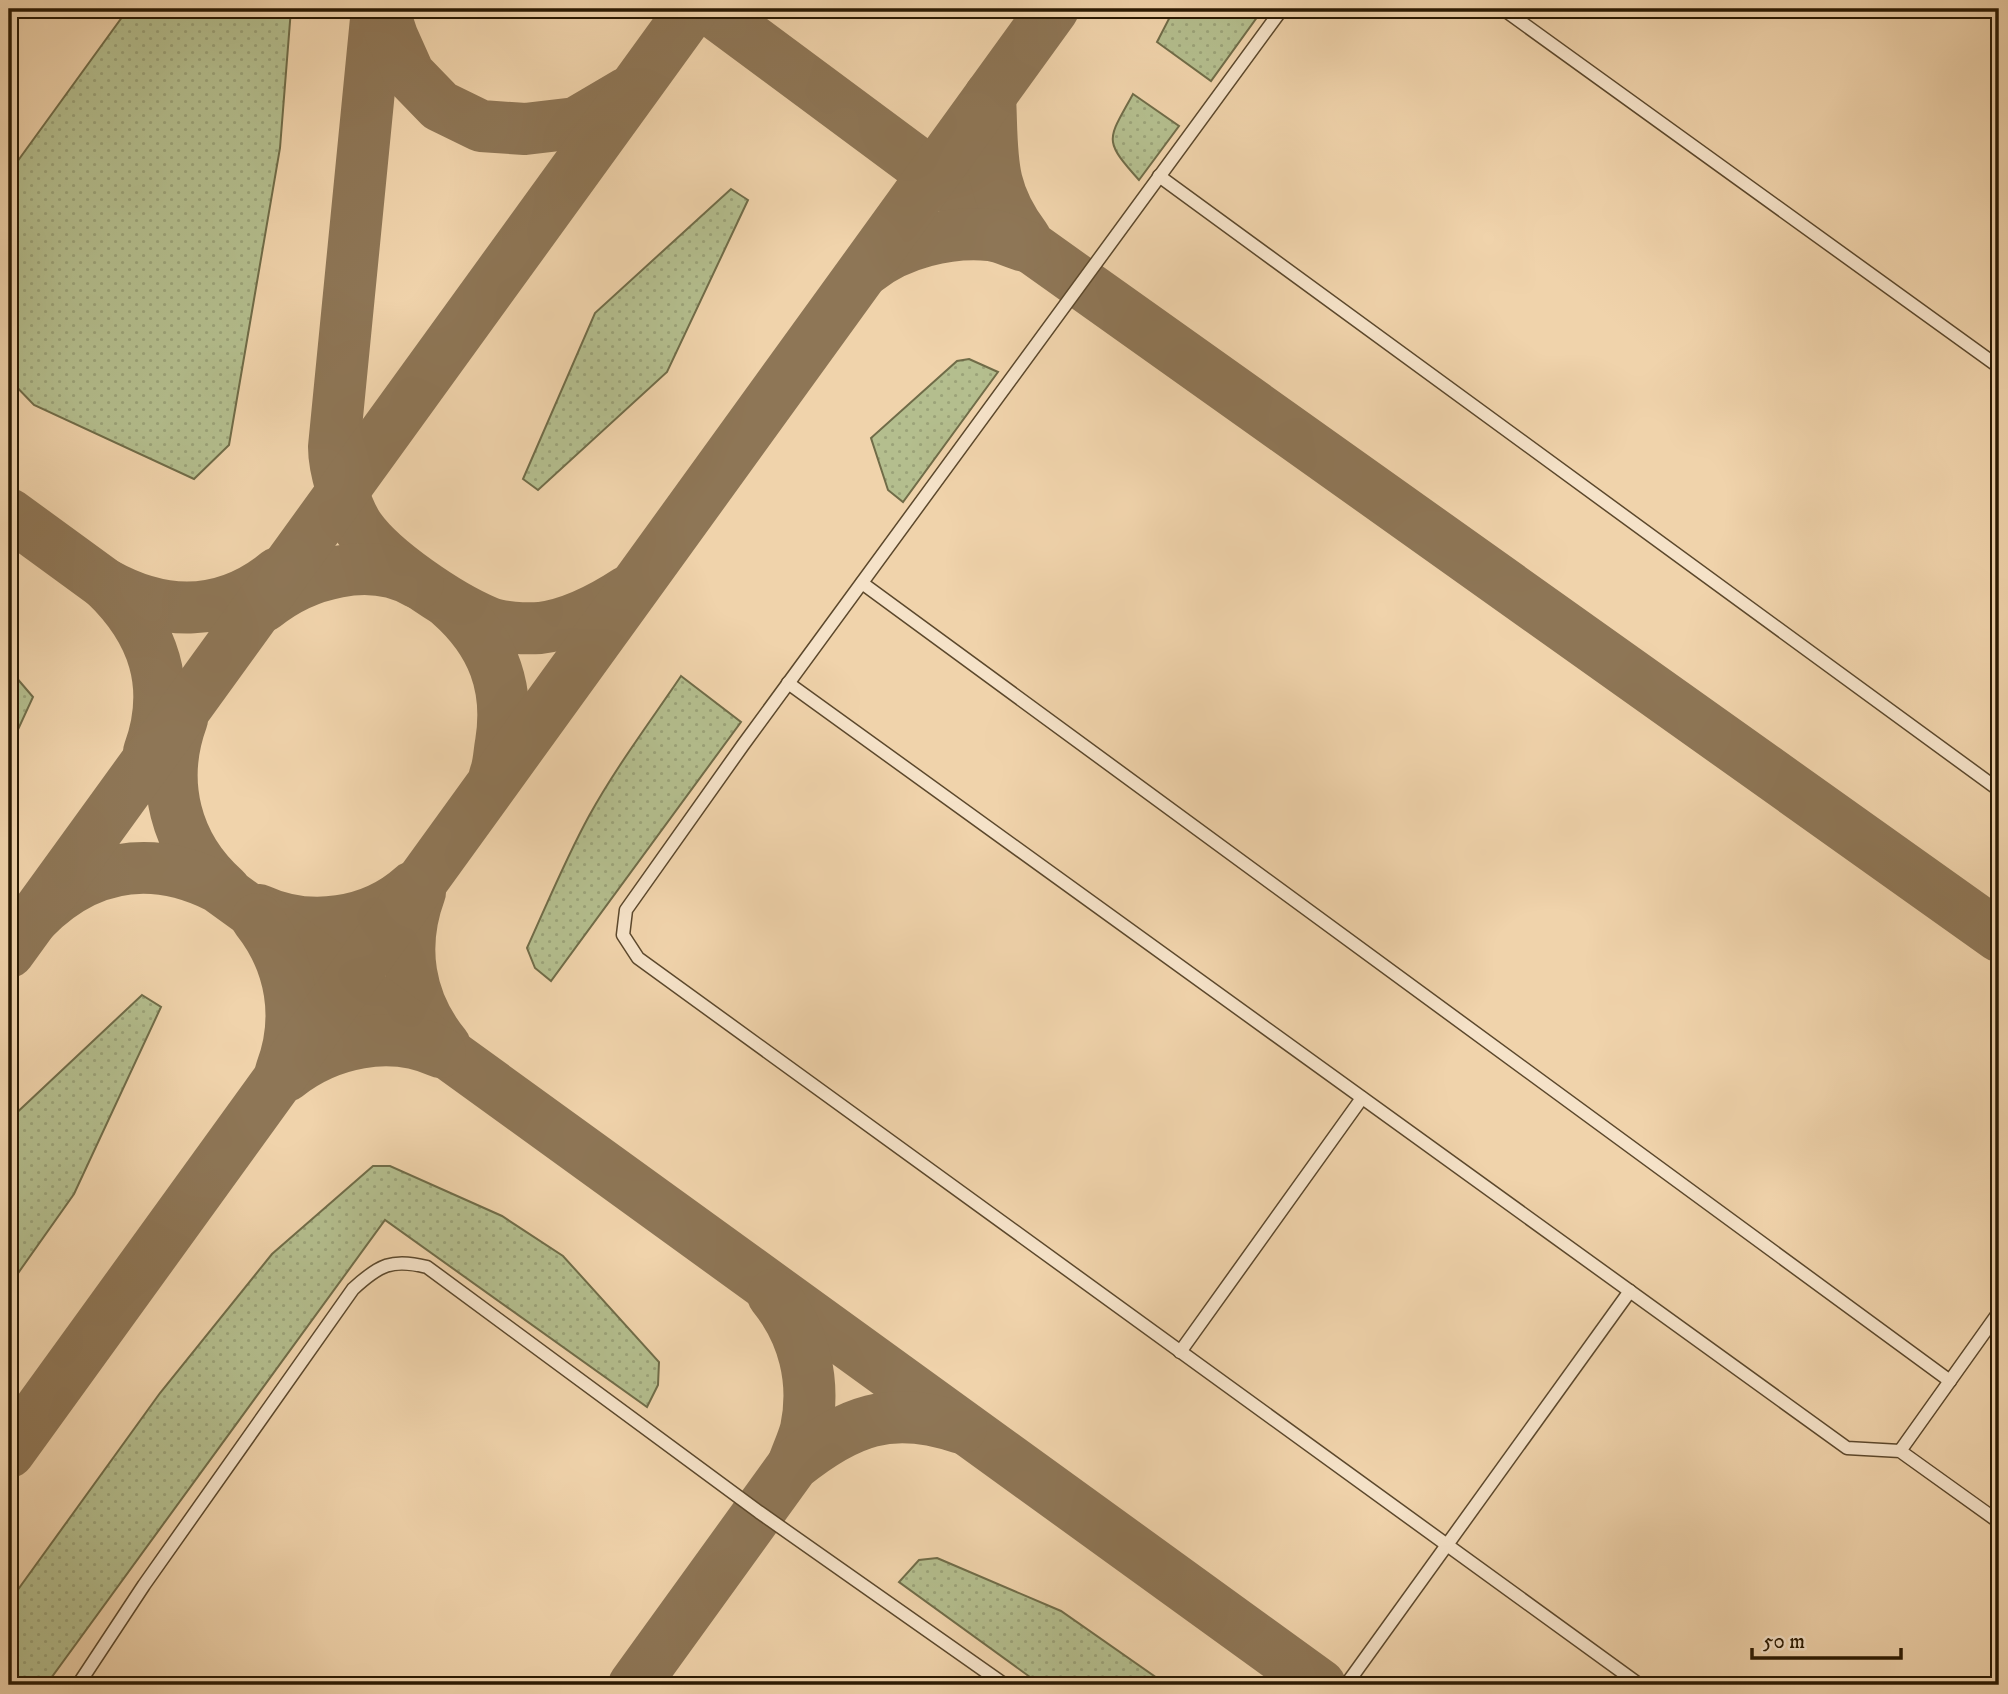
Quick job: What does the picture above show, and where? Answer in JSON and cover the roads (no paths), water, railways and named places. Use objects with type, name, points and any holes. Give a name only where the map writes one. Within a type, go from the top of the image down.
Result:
[{"type":"lane","points":[[1282,9],[626,910],[623,935],[638,958],[1640,1685]]},
{"type":"lane","points":[[1503,9],[1999,367]]},
{"type":"lane","points":[[1159,176],[1999,790]]},
{"type":"lane","points":[[862,583],[1950,1381]]},
{"type":"lane","points":[[788,684],[1847,1448],[1900,1451],[1999,1522]]},
{"type":"lane","points":[[1180,1352],[1362,1098]]},
{"type":"lane","points":[[78,1685],[144,1584],[354,1289],[373,1271],[393,1262],[427,1267],[759,1512],[1005,1685]]},
{"type":"lane","points":[[1346,1685],[1630,1291]]},
{"type":"lane","points":[[1900,1451],[1999,1312]]}]
